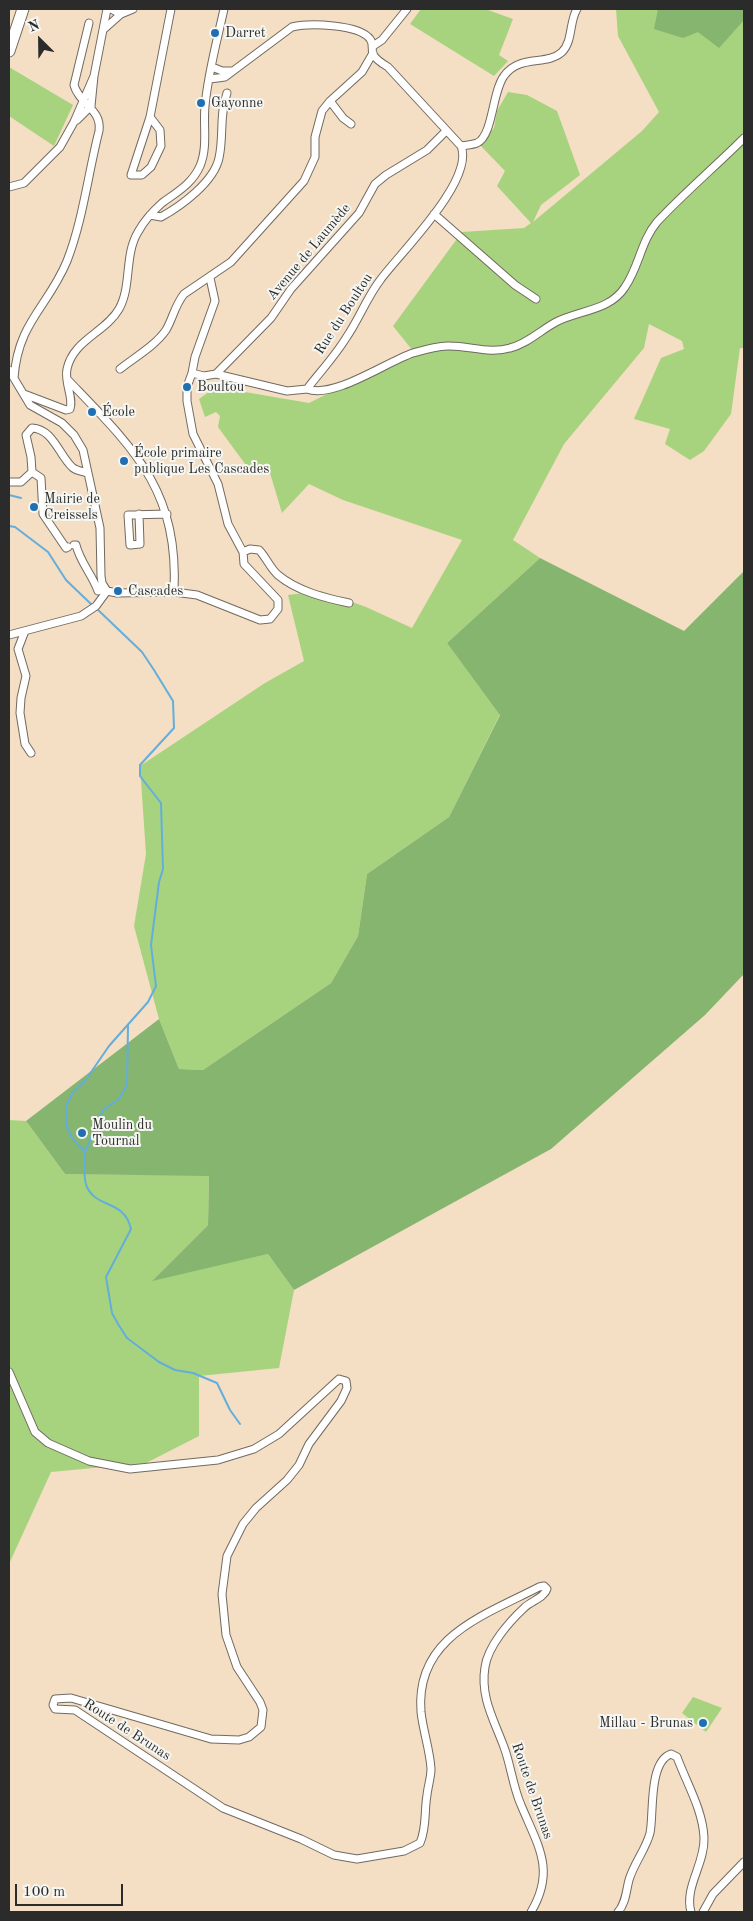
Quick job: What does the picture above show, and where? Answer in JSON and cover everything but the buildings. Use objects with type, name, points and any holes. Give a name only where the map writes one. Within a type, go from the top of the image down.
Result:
[{"type":"main road","points":[[9,51],[23,9]]},
{"type":"street","points":[[74,122],[91,106],[94,76],[109,9],[121,14]]},
{"type":"street","points":[[103,30],[121,14],[133,9]]},
{"type":"street","points":[[24,394],[66,410],[70,409],[72,403],[66,379],[67,368],[73,354],[119,309],[126,289],[132,250],[137,233],[150,215],[162,203],[186,186],[199,169],[205,143],[205,107],[224,9]]},
{"type":"street","points":[[120,369],[165,332],[179,300],[184,294],[231,262],[304,181],[315,157],[317,123],[330,101],[362,72],[373,49],[407,9]]},
{"type":"street","points":[[210,78],[225,77],[285,31],[300,25],[328,26],[362,31],[373,49],[446,131],[462,146],[478,142],[484,136],[489,126],[496,92],[504,76],[510,70],[521,63],[552,57],[561,53],[567,46],[572,18],[577,9]]},
{"type":"street","points":[[150,117],[160,130],[160,146],[151,167],[142,175],[131,175],[150,117],[170,10]]},
{"type":"street","points":[[14,378],[21,340],[65,265],[73,244],[100,124],[91,106],[76,92],[74,85],[89,23]]},
{"type":"street","points":[[212,67],[222,71],[233,71]]},
{"type":"street","points":[[9,187],[24,183],[60,147],[74,122],[94,76]]},
{"type":"street","points":[[150,215],[161,217],[176,209],[193,195],[215,168],[219,158],[222,108],[227,94]]},
{"type":"street","points":[[330,101],[343,118],[351,124]]},
{"type":"street","name":"Avenue de Laumède","points":[[216,374],[271,318],[291,289],[359,213],[375,184],[386,175],[427,150],[446,131]]},
{"type":"street","points":[[192,373],[204,376],[216,374],[287,391],[307,389],[315,392],[339,386],[412,354],[448,346],[483,350],[510,349],[570,315],[590,312],[611,301],[624,289],[632,276],[644,242],[656,223],[744,138]]},
{"type":"street","name":"Rue du Boultou","points":[[307,389],[346,338],[381,279],[434,214],[460,174],[464,164],[462,146]]},
{"type":"street","points":[[434,214],[515,286],[536,299]]},
{"type":"street","points":[[32,472],[42,478],[43,514],[46,521],[66,548],[76,545],[80,560],[92,574],[98,591],[106,589],[122,594],[174,590],[197,595],[260,620],[270,619],[274,616],[278,609],[278,600],[246,567],[243,552],[228,524],[218,484],[192,434],[187,387],[195,357],[215,301],[210,278]]},
{"type":"street","points":[[9,370],[30,405],[62,423],[74,435],[83,450],[86,474],[91,481],[100,528],[101,576],[106,589]]},
{"type":"street","points":[[66,379],[145,468],[154,481],[167,514],[173,537],[174,590]]},
{"type":"street","points":[[9,483],[22,482],[32,472],[26,435],[32,428],[42,431],[50,437],[72,468],[86,474]]},
{"type":"street","points":[[138,514],[167,514]]},
{"type":"street","points":[[243,552],[250,549],[259,550],[277,574],[288,582],[320,596],[349,603]]},
{"type":"street","points":[[9,635],[81,616],[94,607],[106,589]]},
{"type":"street","points":[[24,631],[18,649],[26,676],[20,713],[25,744],[31,753]]},
{"type":"street","name":"Route de Brunas","points":[[9,1372],[35,1432],[48,1443],[89,1461],[130,1469],[218,1460],[254,1449],[279,1434],[325,1393],[334,1382],[339,1379],[346,1381],[347,1388],[341,1401],[309,1444],[299,1465],[287,1480],[256,1508],[242,1524],[227,1556],[222,1608],[230,1650],[263,1710],[261,1727],[255,1733],[239,1740],[211,1739],[71,1698],[55,1699],[53,1706],[55,1709],[75,1710],[223,1808],[301,1839],[334,1855],[357,1859],[404,1851],[420,1843],[426,1823],[426,1801],[431,1766],[420,1699],[421,1682],[426,1668],[437,1649],[464,1627],[544,1586],[547,1589],[546,1594],[524,1608],[490,1651],[485,1666],[484,1680],[488,1710],[504,1747],[521,1805],[536,1835],[539,1848],[544,1877],[543,1888],[531,1912]]},
{"type":"street","points":[[618,1912],[624,1902],[633,1868],[649,1837],[653,1788],[662,1761],[671,1754],[677,1757],[700,1816],[704,1837],[702,1857],[688,1902],[691,1912]]},
{"type":"street","points":[[703,1912],[713,1894],[744,1862]]},
{"type":"green space","points":[[421,9],[485,9],[513,19],[499,55],[508,61],[494,76],[410,24]]},
{"type":"green space","points":[[616,9],[744,9],[744,348],[740,348],[731,414],[704,451],[690,460],[665,444],[670,429],[634,419],[661,358],[684,349],[682,341],[649,324],[644,348],[564,444],[513,540],[540,558],[447,643],[500,714],[449,817],[367,874],[358,936],[331,983],[203,1070],[179,1069],[159,1019],[134,926],[146,854],[140,766],[265,683],[304,661],[288,595],[321,591],[366,607],[412,628],[462,540],[343,500],[309,484],[282,513],[267,463],[251,472],[218,427],[220,416],[216,412],[205,417],[199,399],[216,387],[309,403],[413,351],[393,326],[462,232],[524,228],[531,223],[497,186],[505,171],[480,145],[494,128],[497,111],[508,92],[527,95],[557,111],[580,175],[541,205],[533,222],[642,131],[659,112],[618,36]]},
{"type":"green space","points":[[658,9],[744,9],[744,20],[719,48],[698,32],[683,38],[654,29]]},
{"type":"green space","points":[[9,67],[73,105],[54,146],[9,116]]},
{"type":"green space","points":[[540,558],[684,631],[744,571],[744,974],[705,1015],[551,1149],[294,1290],[268,1254],[152,1281],[208,1225],[209,1176],[65,1174],[26,1121],[159,1019],[179,1069],[203,1070],[331,983],[358,936],[367,874],[449,817],[500,715],[447,643]]},
{"type":"green space","points":[[9,1120],[26,1121],[65,1174],[209,1175],[208,1225],[153,1280],[268,1254],[294,1290],[279,1368],[199,1376],[199,1436],[146,1463],[51,1472],[9,1564]]},
{"type":"green space","name":"Millau - Brunas","points":[[693,1697],[722,1708],[706,1732],[682,1713]]},
{"type":"waterway","points":[[9,495],[21,498]]},
{"type":"waterway","points":[[9,526],[15,527],[48,552],[66,580],[92,605]]},
{"type":"waterway","points":[[96,608],[142,652],[154,670],[173,701],[174,728],[140,765],[140,776],[161,803],[163,869],[159,882],[151,945],[156,986],[148,1002],[109,1046],[85,1081],[73,1092],[66,1106],[67,1127],[72,1138],[85,1152],[84,1174],[91,1194],[123,1213],[128,1219],[131,1229],[106,1277],[112,1313],[118,1324],[127,1338],[159,1362],[175,1370],[193,1373],[217,1383],[230,1410],[240,1424]]},
{"type":"waterway","points":[[85,1152],[103,1110],[119,1099],[127,1085],[128,1026]]},
{"type":"place","name":"Darret","points":[[215,33]]},
{"type":"place","name":"Gayonne","points":[[201,103]]},
{"type":"place","name":"Boultou","points":[[187,387]]},
{"type":"place","name":"École","points":[[92,412]]},
{"type":"place","name":"École primaire publique Les Cascades","points":[[124,461]]},
{"type":"place","name":"Mairie de Creissels","points":[[34,507]]},
{"type":"place","name":"Cascades","points":[[118,591]]},
{"type":"place","name":"Moulin du Tournal","points":[[82,1133]]},
{"type":"place","name":"Millau - Brunas","points":[[703,1723]]}]
